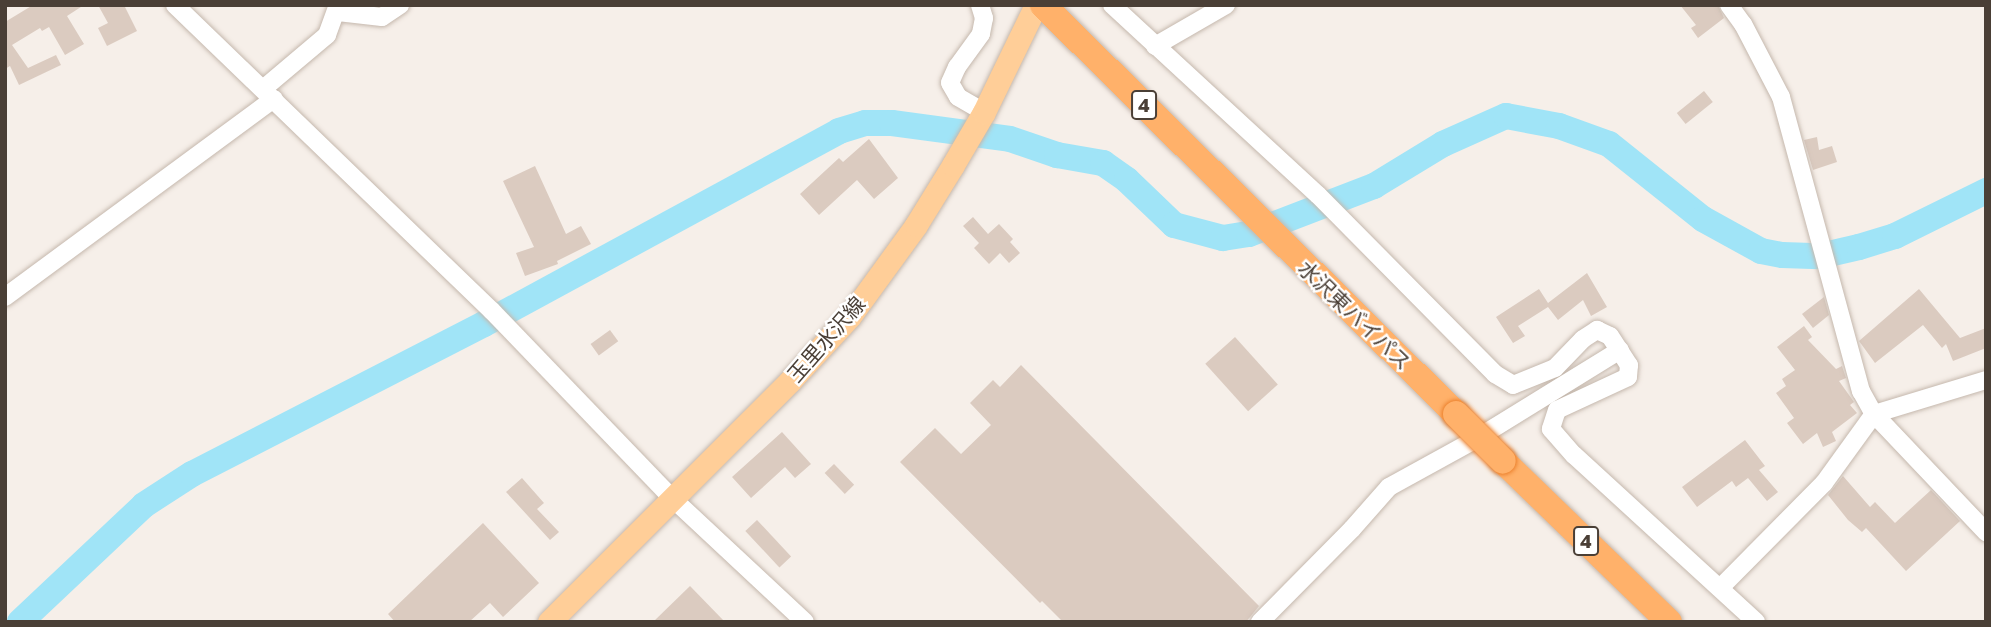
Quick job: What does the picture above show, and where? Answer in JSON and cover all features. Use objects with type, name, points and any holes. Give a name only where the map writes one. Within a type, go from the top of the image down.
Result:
[{"type":"highway","name":"水沢東バイパス","points":[[1042,5],[1669,622]]},
{"type":"main road","name":"玉里水沢線","points":[[549,622],[671,497],[790,381],[849,316],[916,225],[953,165],[984,112],[1037,5]]},
{"type":"street","points":[[175,5],[492,311],[671,497],[805,622]]},
{"type":"street","points":[[5,297],[268,94],[327,35],[338,8],[382,17],[400,5]]},
{"type":"street","points":[[980,5],[984,18],[981,34],[957,67],[950,83],[958,97],[984,112]]},
{"type":"street","points":[[1112,5],[1318,195],[1495,374],[1513,385],[1555,368],[1583,339],[1597,330],[1610,335],[1629,365],[1628,377],[1558,410],[1552,429],[1574,455],[1756,622]]},
{"type":"street","points":[[1155,46],[1226,5]]},
{"type":"street","points":[[1729,5],[1743,24],[1781,97],[1861,391],[1874,414],[1986,532]]},
{"type":"street","points":[[1260,622],[1352,530],[1389,487],[1471,442],[1620,350]]},
{"type":"street","points":[[1720,588],[1824,483],[1874,414],[1986,380]]},
{"type":"building","points":[[33,5],[84,5],[67,16],[84,44],[65,55],[49,27],[42,31],[40,28],[12,45],[28,68],[56,55],[61,65],[19,85],[10,66],[5,69],[5,22]]},
{"type":"building","points":[[98,5],[124,5],[137,31],[107,46],[98,28],[108,23]]},
{"type":"building","points":[[1680,5],[1718,5],[1724,18],[1698,38],[1691,28],[1696,25]]},
{"type":"building","points":[[1704,91],[1713,102],[1686,124],[1677,113]]},
{"type":"building","points":[[1817,137],[1819,150],[1832,146],[1837,162],[1813,170],[1804,140]]},
{"type":"building","points":[[869,139],[898,178],[874,199],[857,180],[819,215],[800,194],[839,158],[843,162]]},
{"type":"building","points":[[535,166],[566,234],[581,226],[591,244],[557,261],[558,264],[525,276],[516,253],[534,247],[503,181]]},
{"type":"building","points":[[973,217],[988,234],[999,224],[1013,239],[1010,242],[1020,253],[1009,263],[1000,253],[989,264],[974,248],[979,243],[963,226]]},
{"type":"building","points":[[1587,273],[1607,307],[1591,316],[1583,300],[1558,320],[1548,307],[1518,326],[1525,336],[1513,343],[1496,317],[1539,289],[1548,303]]},
{"type":"building","points":[[1919,289],[1960,338],[1986,328],[1986,348],[1953,361],[1946,344],[1942,348],[1923,325],[1875,363],[1859,341]]},
{"type":"building","points":[[1824,297],[1829,315],[1813,328],[1802,314]]},
{"type":"building","points":[[1804,326],[1812,337],[1808,340],[1836,369],[1842,366],[1846,378],[1839,381],[1854,402],[1850,405],[1857,413],[1832,432],[1836,441],[1823,447],[1817,433],[1803,444],[1787,423],[1794,418],[1776,393],[1786,386],[1782,379],[1795,370],[1777,347]]},
{"type":"building","points":[[610,330],[618,341],[599,355],[591,344]]},
{"type":"building","points":[[1235,337],[1278,385],[1248,411],[1205,364]]},
{"type":"building","points":[[1021,365],[1259,606],[1246,622],[1063,622],[1042,601],[1040,603],[900,462],[935,428],[961,454],[991,425],[970,403],[993,380],[1000,387]]},
{"type":"building","points":[[782,432],[811,464],[795,478],[785,467],[751,498],[732,477]]},
{"type":"building","points":[[1745,440],[1765,466],[1759,470],[1778,492],[1767,501],[1748,478],[1736,487],[1732,481],[1697,507],[1682,487]]},
{"type":"building","points":[[834,464],[854,485],[845,494],[825,473]]},
{"type":"building","points":[[1843,476],[1870,507],[1875,502],[1895,523],[1931,490],[1960,521],[1906,571],[1866,528],[1862,532],[1848,520],[1828,495]]},
{"type":"building","points":[[522,478],[544,503],[537,509],[559,532],[550,540],[506,492]]},
{"type":"building","points":[[757,520],[791,557],[779,567],[745,531]]},
{"type":"building","points":[[483,523],[539,583],[503,617],[490,603],[469,622],[395,622],[388,614]]},
{"type":"building","points":[[690,586],[725,622],[653,622]]},
{"type":"waterway","points":[[20,622],[144,505],[192,474],[484,324],[839,131],[865,123],[892,123],[1010,139],[1057,155],[1103,163],[1127,180],[1174,225],[1223,238],[1249,234],[1374,186],[1443,144],[1506,116],[1559,126],[1609,144],[1703,219],[1761,251],[1782,255],[1820,256],[1895,236],[1986,191]]}]
